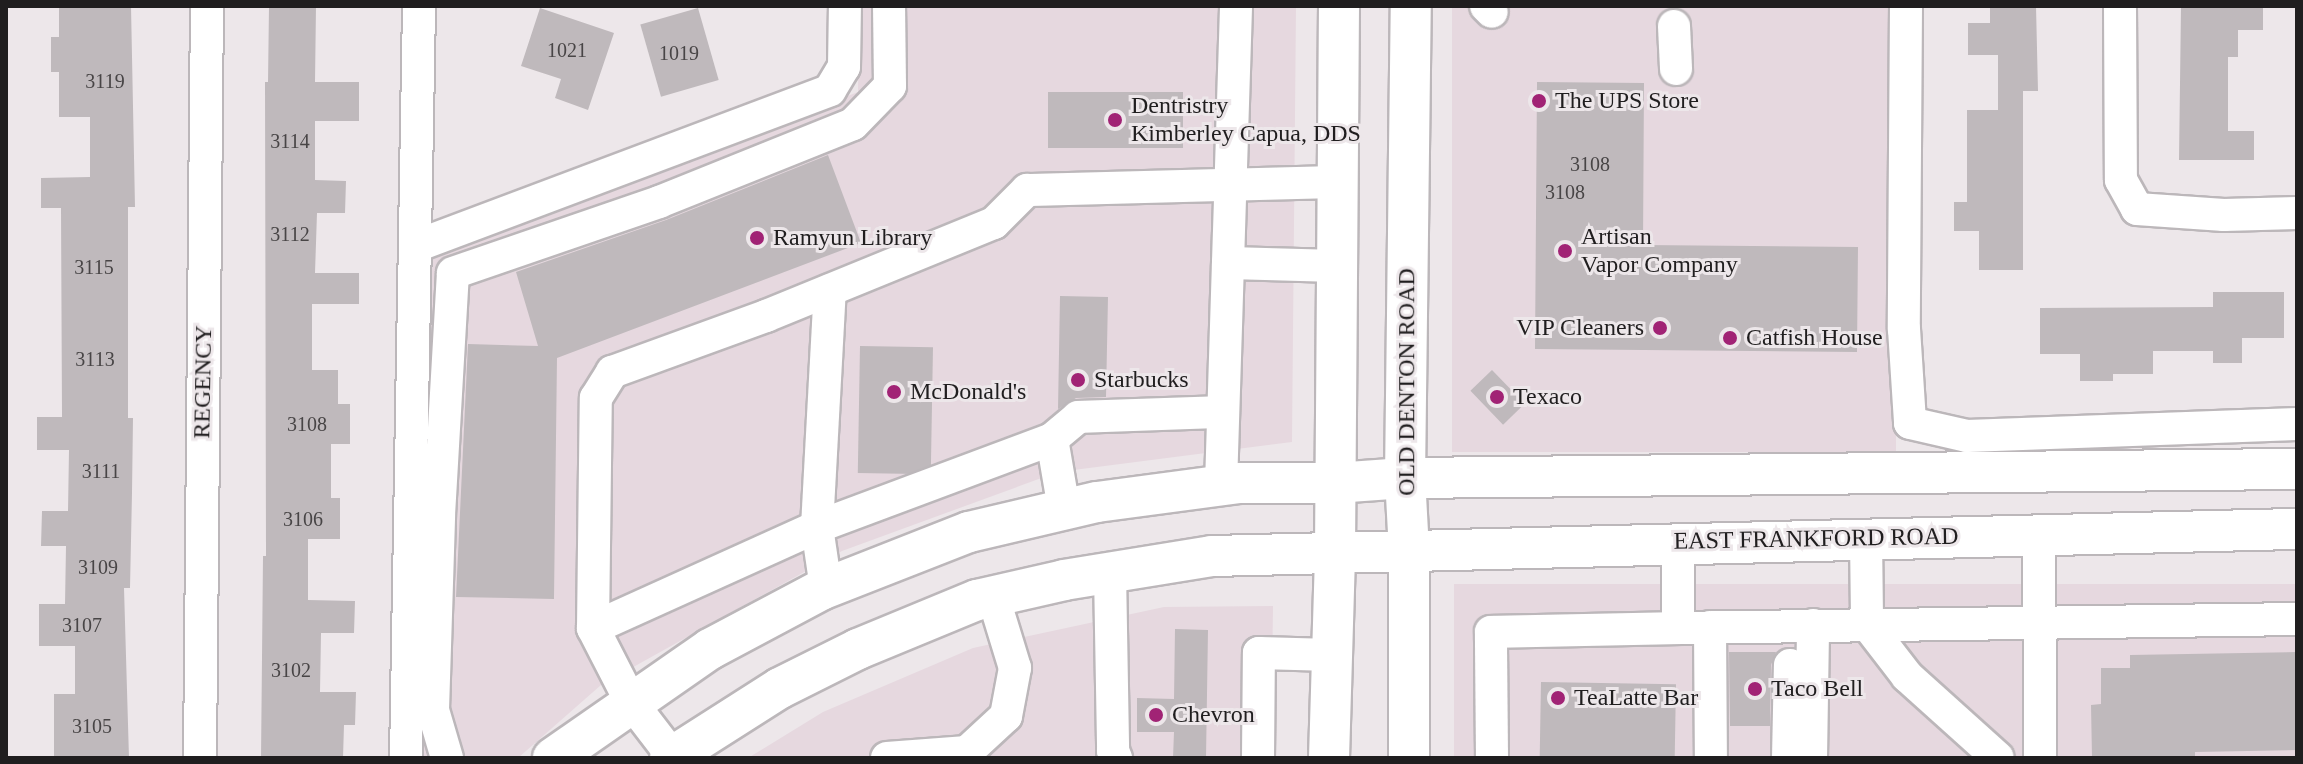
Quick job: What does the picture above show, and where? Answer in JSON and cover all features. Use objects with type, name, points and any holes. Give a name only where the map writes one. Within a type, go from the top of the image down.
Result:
[{"type":"main road","points":[[1329,758],[1335,551],[1339,6]]},
{"type":"main road","name":"OLD DENTON ROAD","points":[[1409,758],[1409,551],[1405,478],[1411,6]]},
{"type":"main road","points":[[553,758],[710,649],[826,588],[969,532],[1064,509],[1221,485],[1405,478],[2297,469]]},
{"type":"main road","points":[[1866,537],[1869,475]]},
{"type":"main road","name":"EAST FRANKFORD ROAD","points":[[672,757],[780,688],[845,655],[993,596],[1110,572],[1212,556],[1866,537],[2297,529]]},
{"type":"street","name":"REGENCY","points":[[200,758],[207,6]]},
{"type":"street","points":[[406,758],[419,6]]},
{"type":"street","points":[[416,246],[830,90],[844,67],[845,6]]},
{"type":"street","points":[[447,758],[433,710],[439,515],[453,273],[659,202],[853,124],[890,86],[889,6]]},
{"type":"street","points":[[1221,485],[1236,6]]},
{"type":"street","points":[[1906,6],[1904,329],[1910,423],[1967,436],[2297,424]]},
{"type":"street","points":[[2120,6],[2121,180],[2137,209],[2224,215],[2297,213]]},
{"type":"street","points":[[1674,26],[1676,69]]},
{"type":"street","points":[[672,757],[631,702],[593,628],[596,398],[612,372],[830,290],[994,223],[1027,190],[1231,182],[1338,182]]},
{"type":"street","points":[[1228,263],[1338,266]]},
{"type":"street","points":[[826,588],[817,527],[830,290]]},
{"type":"street","points":[[593,628],[817,527],[1052,439],[1078,417],[1223,412]]},
{"type":"street","points":[[1052,439],[1064,509]]},
{"type":"street","points":[[2039,534],[2040,758]]},
{"type":"street","points":[[1866,537],[1867,624],[1907,676],[1998,758]]},
{"type":"street","points":[[1678,542],[1694,627],[1711,758]]},
{"type":"street","points":[[1110,572],[1113,751],[1116,758]]},
{"type":"street","points":[[887,758],[980,750],[1006,716],[1015,668],[993,596]]},
{"type":"street","points":[[1492,758],[1491,632],[2297,619]]},
{"type":"street","points":[[1788,758],[1802,625]]},
{"type":"street","points":[[1802,625],[1811,758]]},
{"type":"street","points":[[1258,758],[1259,653],[1332,655]]},
{"type":"shaded area","points":[[859,6],[1296,6],[1292,442],[1058,472],[842,551],[601,685],[518,758],[421,758],[427,258],[858,92]]},
{"type":"shaded area","points":[[1452,6],[1896,6],[1896,452],[1452,452]]},
{"type":"shaded area","points":[[1454,584],[2297,584],[2297,758],[1454,758]]},
{"type":"shaded area","points":[[1273,606],[1271,758],[748,758],[823,712],[973,648],[1164,607]]},
{"type":"building","points":[[59,6],[131,6],[135,207],[128,207],[128,418],[133,418],[130,588],[124,588],[129,758],[54,758],[54,694],[75,694],[75,646],[39,646],[39,604],[65,604],[66,546],[41,546],[42,511],[68,511],[69,450],[37,450],[37,417],[62,417],[61,208],[41,208],[41,178],[90,177],[90,117],[59,117],[59,72],[51,72],[51,37],[59,37]]},
{"type":"building","points":[[269,6],[316,6],[315,82],[359,82],[359,121],[315,121],[315,180],[346,181],[345,213],[317,213],[315,273],[359,273],[359,304],[312,304],[312,370],[338,370],[338,404],[350,404],[350,444],[331,444],[331,498],[340,498],[340,539],[308,539],[308,600],[355,601],[354,633],[321,633],[320,692],[356,692],[355,725],[344,725],[343,758],[261,758],[263,556],[266,556],[265,82],[268,82]]},
{"type":"building","points":[[1990,6],[2036,6],[2038,91],[2023,91],[2023,270],[1979,270],[1979,231],[1954,231],[1954,202],[1967,202],[1967,110],[1998,110],[1998,55],[1968,55],[1968,23],[1990,23]]},
{"type":"building","points":[[2181,6],[2263,6],[2263,30],[2238,30],[2238,57],[2228,57],[2228,131],[2254,131],[2254,160],[2179,160]]},
{"type":"building","points":[[540,8],[614,33],[588,110],[555,98],[561,79],[521,66]]},
{"type":"building","points":[[698,8],[719,80],[661,97],[640,25]]},
{"type":"building","points":[[1537,82],[1644,83],[1643,245],[1858,247],[1857,352],[1535,349]]},
{"type":"building","name":"Dentristry Kimberley Capua, DDS","points":[[1048,92],[1183,92],[1183,148],[1048,148]]},
{"type":"building","points":[[828,155],[861,243],[557,358],[554,599],[456,597],[468,344],[538,346],[516,272],[666,220]]},
{"type":"building","points":[[2213,292],[2284,292],[2284,338],[2242,338],[2242,363],[2213,363],[2213,351],[2153,351],[2153,374],[2113,374],[2113,381],[2080,381],[2080,354],[2040,354],[2040,308],[2213,307]]},
{"type":"building","points":[[1060,296],[1108,297],[1106,397],[1076,398],[1058,409]]},
{"type":"building","points":[[860,346],[933,347],[931,474],[858,473]]},
{"type":"building","name":"Texaco","points":[[1492,370],[1525,404],[1503,425],[1470,391]]},
{"type":"building","name":"Chevron","points":[[1175,629],[1208,630],[1206,758],[1173,758],[1174,732],[1137,732],[1137,698],[1174,699]]},
{"type":"building","name":"Taco Bell","points":[[1729,652],[1776,652],[1771,665],[1770,726],[1730,726]]},
{"type":"building","points":[[2297,652],[2297,750],[2195,752],[2195,758],[2092,758],[2091,705],[2101,704],[2101,668],[2130,668],[2130,655]]},
{"type":"building","points":[[1541,682],[1676,684],[1675,758],[1540,758]]},
{"type":"place","name":"The UPS Store","points":[[1539,101]]},
{"type":"place","name":"Dentristry Kimberley Capua, DDS","points":[[1115,120]]},
{"type":"place","name":"Ramyun Library","points":[[757,238]]},
{"type":"place","name":"Artisan Vapor Company","points":[[1565,251]]},
{"type":"place","name":"VIP Cleaners","points":[[1660,328]]},
{"type":"place","name":"Catfish House","points":[[1730,338]]},
{"type":"place","name":"Starbucks","points":[[1078,380]]},
{"type":"place","name":"McDonald's","points":[[894,392]]},
{"type":"place","name":"Texaco","points":[[1497,397]]},
{"type":"place","name":"Taco Bell","points":[[1755,689]]},
{"type":"place","name":"TeaLatte Bar","points":[[1558,698]]},
{"type":"place","name":"Chevron","points":[[1156,715]]}]
